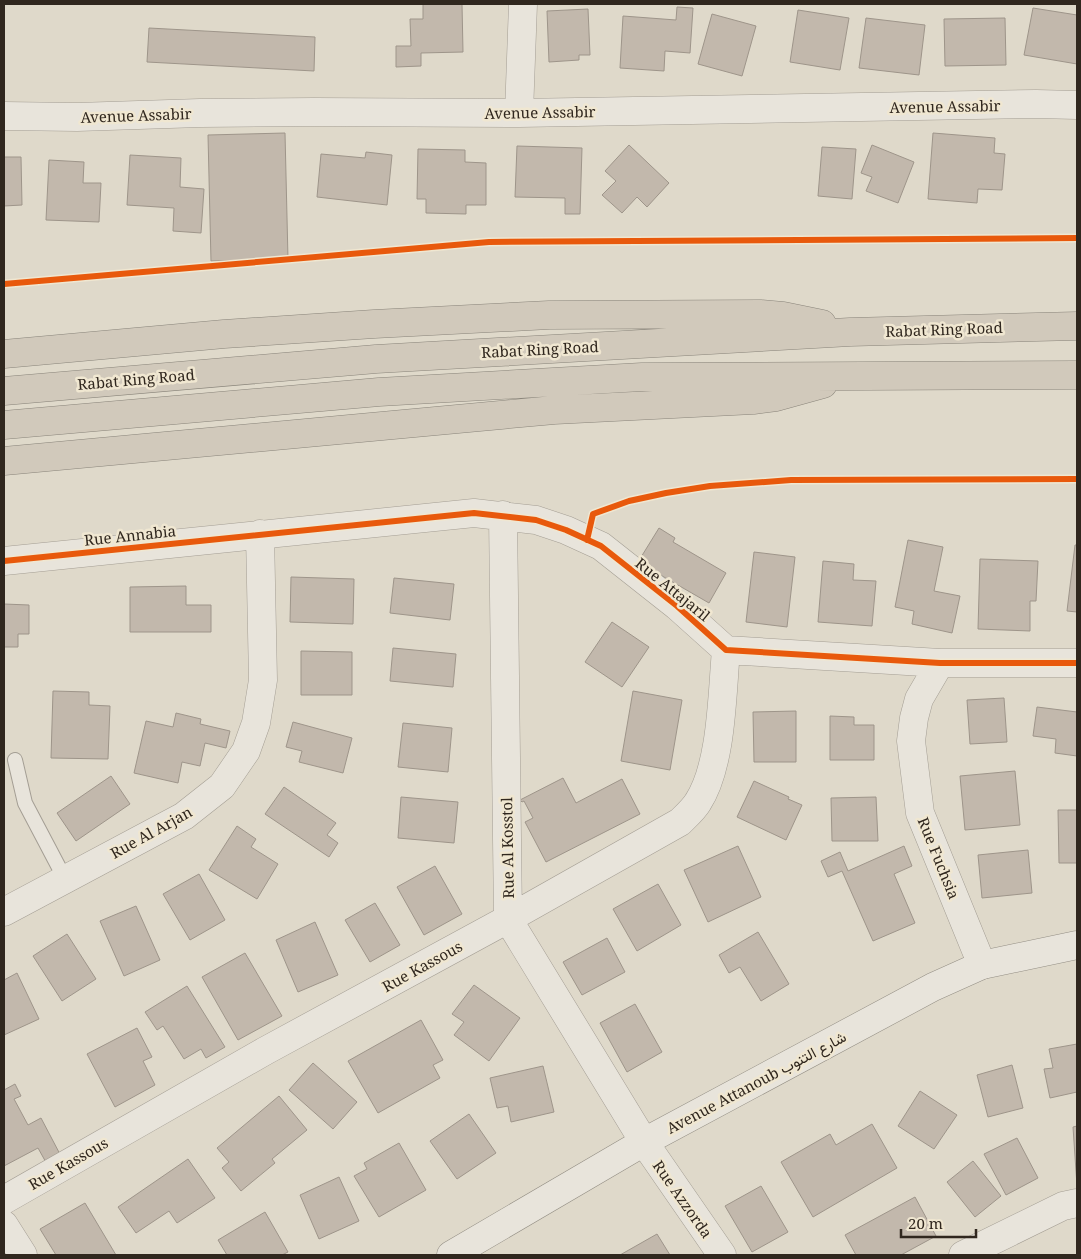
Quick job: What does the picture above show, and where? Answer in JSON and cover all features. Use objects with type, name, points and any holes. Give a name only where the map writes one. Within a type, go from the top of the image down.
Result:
[{"type":"highway","points":[[4,354],[224,334],[548,315],[760,314],[806,320],[850,332]]},
{"type":"highway","name":"Rabat Ring Road","points":[[4,391],[376,359],[850,332],[1077,326]]},
{"type":"highway","points":[[4,461],[554,410],[753,400],[800,391],[844,375]]},
{"type":"highway","points":[[4,425],[321,397],[642,376],[1077,375]]},
{"type":"street","points":[[519,113],[523,4]]},
{"type":"street","name":"Avenue Assabir","points":[[4,116],[77,117],[314,112],[519,113],[1026,104],[1077,105]]},
{"type":"street","name":"Rue Attajaril","points":[[260,534],[474,513],[536,520],[566,530],[601,546],[677,606],[726,650]]},
{"type":"street","name":"Rue Al Kosstol","points":[[503,515],[508,919],[644,1142]]},
{"type":"street","name":"Rue Annabia","points":[[4,560],[260,534]]},
{"type":"street","name":"Rue Al Arjan","points":[[4,912],[184,816],[222,786],[246,751],[256,723],[263,680],[260,534]]},
{"type":"street","points":[[726,650],[940,664],[1077,663]]},
{"type":"street","name":"Rue Kassous","points":[[4,1200],[265,1052],[680,822],[698,803],[710,779],[717,744],[726,650]]},
{"type":"street","name":"Rue Fuchsia","points":[[940,664],[919,699],[914,718],[911,741],[920,813],[982,965]]},
{"type":"street","name":"Avenue Attanoub شارع التنوب","points":[[450,1255],[644,1142],[933,987],[982,965],[1077,945]]},
{"type":"street","name":"Rue Azzorda","points":[[644,1142],[722,1255]]},
{"type":"street","points":[[963,1255],[1063,1206],[1077,1202]]},
{"type":"street","points":[[4,1225],[23,1255]]},
{"type":"lane","points":[[15,760],[26,803],[65,879]]},
{"type":"building","points":[[423,4],[462,4],[463,52],[421,53],[421,66],[396,67],[396,46],[411,46],[410,19],[423,19]]},
{"type":"building","points":[[677,7],[693,8],[690,53],[665,51],[664,71],[620,68],[623,16],[676,20]]},
{"type":"building","points":[[1033,8],[1077,15],[1077,64],[1024,55]]},
{"type":"building","points":[[588,9],[590,55],[579,55],[579,60],[549,62],[547,11]]},
{"type":"building","points":[[798,10],[849,18],[840,70],[790,62]]},
{"type":"building","points":[[712,14],[756,26],[742,76],[698,64]]},
{"type":"building","points":[[866,18],[925,25],[919,75],[859,68]]},
{"type":"building","points":[[1005,18],[1006,65],[945,66],[944,19]]},
{"type":"building","points":[[149,28],[315,37],[314,71],[147,62]]},
{"type":"building","points":[[285,133],[288,259],[211,261],[208,135]]},
{"type":"building","points":[[933,133],[995,138],[994,153],[1005,154],[1002,190],[978,189],[977,203],[928,199]]},
{"type":"building","points":[[629,145],[669,183],[647,207],[637,197],[622,213],[602,195],[616,181],[605,171]]},
{"type":"building","points":[[872,145],[914,162],[898,203],[866,191],[872,177],[861,173]]},
{"type":"building","points":[[517,146],[582,148],[580,214],[565,214],[565,198],[515,197]]},
{"type":"building","points":[[822,147],[856,149],[852,199],[818,196]]},
{"type":"building","points":[[418,149],[465,150],[465,162],[486,163],[486,205],[466,205],[466,214],[426,213],[426,199],[417,199]]},
{"type":"building","points":[[366,152],[392,155],[387,205],[317,197],[321,154],[365,158]]},
{"type":"building","points":[[130,155],[181,158],[180,187],[204,189],[201,233],[173,231],[174,208],[127,205]]},
{"type":"building","points":[[4,157],[21,157],[22,205],[4,206]]},
{"type":"building","points":[[49,160],[84,162],[83,183],[101,183],[99,222],[46,220]]},
{"type":"building","points":[[659,528],[675,538],[673,542],[726,573],[709,603],[638,562]]},
{"type":"building","points":[[908,540],[943,547],[934,591],[960,596],[952,633],[912,624],[914,611],[895,607]]},
{"type":"building","points":[[1075,545],[1077,545],[1077,612],[1067,611]]},
{"type":"building","points":[[754,552],[795,557],[787,627],[746,622]]},
{"type":"building","points":[[980,559],[1038,561],[1036,601],[1030,601],[1030,631],[978,629]]},
{"type":"building","points":[[823,561],[854,564],[853,580],[876,581],[872,626],[818,622]]},
{"type":"building","points":[[291,577],[354,579],[353,624],[290,622]]},
{"type":"building","points":[[394,578],[454,584],[450,620],[390,613]]},
{"type":"building","points":[[186,586],[186,605],[211,605],[211,632],[130,632],[130,587]]},
{"type":"building","points":[[4,604],[29,605],[29,634],[18,634],[18,647],[4,647]]},
{"type":"building","points":[[612,622],[649,647],[622,687],[585,662]]},
{"type":"building","points":[[393,648],[456,654],[453,687],[390,681]]},
{"type":"building","points":[[301,651],[352,652],[352,695],[301,695]]},
{"type":"building","points":[[53,691],[89,692],[89,705],[110,706],[108,759],[51,758]]},
{"type":"building","points":[[633,691],[682,700],[670,770],[621,761]]},
{"type":"building","points":[[1004,698],[1007,742],[970,744],[967,700]]},
{"type":"building","points":[[1037,707],[1077,712],[1077,756],[1055,753],[1056,739],[1033,736]]},
{"type":"building","points":[[796,711],[796,762],[754,762],[753,712]]},
{"type":"building","points":[[176,713],[201,719],[200,724],[230,731],[226,748],[205,743],[200,766],[182,762],[178,783],[134,773],[146,721],[173,727]]},
{"type":"building","points":[[830,716],[854,717],[854,725],[874,725],[874,760],[830,760]]},
{"type":"building","points":[[293,722],[352,738],[343,773],[299,762],[302,751],[286,747]]},
{"type":"building","points":[[403,723],[452,728],[448,772],[398,767]]},
{"type":"building","points":[[1015,771],[1020,825],[965,830],[960,776]]},
{"type":"building","points":[[111,776],[130,804],[76,841],[57,813]]},
{"type":"building","points":[[563,778],[576,803],[622,779],[640,814],[546,862],[525,822],[533,818],[524,801],[520,800]]},
{"type":"building","points":[[754,781],[802,805],[786,840],[737,817]]},
{"type":"building","points":[[284,787],[336,823],[327,835],[338,843],[329,857],[265,814]]},
{"type":"building","points":[[401,797],[458,802],[454,843],[398,838]]},
{"type":"building","points":[[876,797],[878,841],[832,841],[831,798]]},
{"type":"building","points":[[1058,810],[1077,810],[1077,863],[1059,863]]},
{"type":"building","points":[[237,826],[256,839],[251,847],[278,864],[257,899],[209,870]]},
{"type":"building","points":[[738,846],[761,897],[708,922],[684,870]]},
{"type":"building","points":[[904,846],[912,866],[894,874],[915,923],[873,941],[842,871],[828,877],[821,861],[840,852],[848,871]]},
{"type":"building","points":[[1028,850],[1032,893],[982,898],[978,855]]},
{"type":"building","points":[[435,866],[462,914],[424,935],[397,887]]},
{"type":"building","points":[[199,874],[225,920],[190,940],[163,894]]},
{"type":"building","points":[[658,884],[681,925],[637,951],[613,909]]},
{"type":"building","points":[[375,903],[400,945],[370,962],[345,920]]},
{"type":"building","points":[[136,906],[160,960],[124,976],[100,921]]},
{"type":"building","points":[[315,922],[338,975],[298,992],[276,940]]},
{"type":"building","points":[[758,932],[789,984],[761,1001],[740,967],[729,973],[719,955]]},
{"type":"building","points":[[67,934],[96,979],[62,1001],[33,956]]},
{"type":"building","points":[[607,938],[625,972],[582,995],[563,962]]},
{"type":"building","points":[[245,953],[282,1016],[238,1040],[202,977]]},
{"type":"building","points":[[17,973],[39,1019],[4,1035],[4,980]]},
{"type":"building","points":[[474,985],[520,1018],[489,1061],[454,1035],[464,1022],[452,1014]]},
{"type":"building","points":[[187,986],[225,1047],[206,1058],[201,1049],[184,1059],[163,1026],[157,1030],[145,1012]]},
{"type":"building","points":[[635,1004],[662,1052],[627,1072],[600,1023]]},
{"type":"building","points":[[421,1020],[443,1060],[433,1065],[440,1078],[378,1113],[348,1061]]},
{"type":"building","points":[[137,1028],[152,1057],[143,1061],[155,1085],[115,1107],[87,1054]]},
{"type":"building","points":[[1077,1044],[1077,1092],[1050,1098],[1044,1069],[1053,1068],[1049,1049]]},
{"type":"building","points":[[313,1063],[357,1102],[333,1129],[289,1090]]},
{"type":"building","points":[[1012,1065],[1023,1108],[988,1117],[977,1075]]},
{"type":"building","points":[[543,1066],[554,1112],[511,1122],[508,1106],[497,1108],[490,1078]]},
{"type":"building","points":[[15,1084],[21,1096],[14,1099],[28,1125],[41,1118],[62,1158],[48,1166],[38,1148],[4,1166],[4,1090]]},
{"type":"building","points":[[920,1091],[957,1115],[934,1149],[898,1126]]},
{"type":"building","points":[[279,1096],[307,1130],[272,1159],[275,1163],[241,1191],[222,1168],[229,1162],[217,1148]]},
{"type":"building","points":[[469,1114],[496,1153],[457,1179],[430,1141]]},
{"type":"building","points":[[872,1124],[897,1168],[813,1217],[781,1162],[830,1134],[836,1145]]},
{"type":"building","points":[[1077,1126],[1077,1186],[1073,1127]]},
{"type":"building","points":[[1017,1138],[1038,1178],[1006,1195],[984,1154]]},
{"type":"building","points":[[399,1143],[426,1190],[379,1217],[354,1176],[367,1169],[364,1163]]},
{"type":"building","points":[[188,1159],[215,1198],[177,1223],[169,1211],[136,1233],[118,1207]]},
{"type":"building","points":[[973,1161],[1001,1196],[975,1217],[947,1182]]},
{"type":"building","points":[[339,1177],[359,1221],[319,1239],[300,1195]]},
{"type":"building","points":[[761,1186],[788,1232],[752,1252],[725,1206]]},
{"type":"building","points":[[915,1197],[936,1236],[901,1255],[856,1255],[845,1235]]},
{"type":"building","points":[[85,1203],[116,1255],[56,1255],[40,1229]]},
{"type":"building","points":[[265,1212],[288,1252],[282,1255],[227,1255],[218,1240]]},
{"type":"building","points":[[657,1234],[670,1255],[620,1255]]},
{"type":"cycle path","points":[[4,284],[489,242],[1077,238]]},
{"type":"cycle path","points":[[587,540],[593,514],[629,501],[710,486],[791,480],[1077,479]]},
{"type":"cycle path","points":[[4,561],[474,513],[536,520],[566,530],[601,546],[677,606],[726,650],[940,663],[1077,663]]}]
